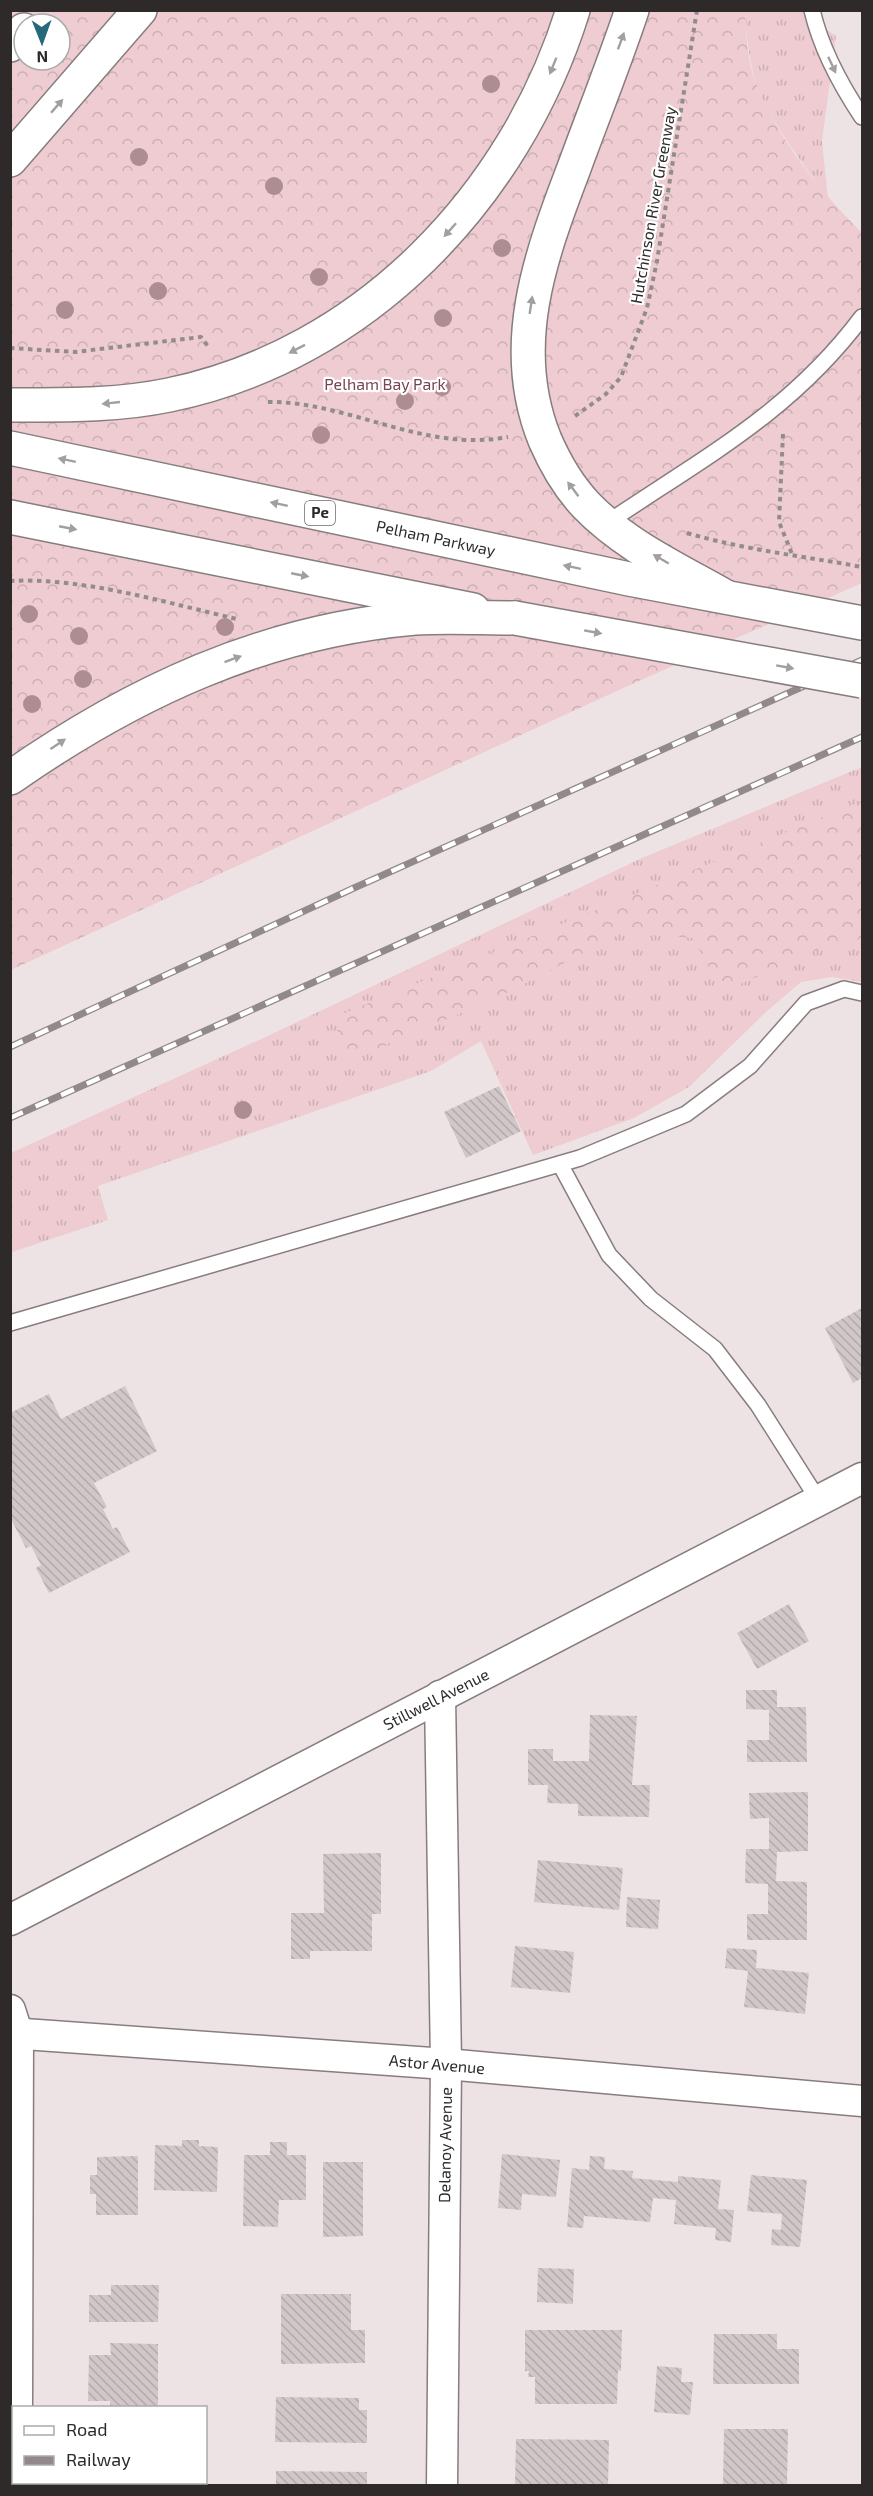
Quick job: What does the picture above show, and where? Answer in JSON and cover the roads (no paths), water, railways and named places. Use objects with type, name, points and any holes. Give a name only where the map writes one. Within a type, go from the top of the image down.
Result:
[{"type":"main road","points":[[10,160],[140,10]]},
{"type":"main road","points":[[10,405],[90,405],[134,401],[188,391],[259,366],[332,330],[417,264],[475,201],[538,100],[553,68],[573,10]]},
{"type":"main road","points":[[632,10],[547,242],[531,303],[527,352],[533,405],[552,456],[586,506],[619,532],[726,597]]},
{"type":"main road","name":"Pelham Parkway","points":[[10,448],[629,579],[862,623]]},
{"type":"main road","points":[[10,517],[515,618],[862,681]]},
{"type":"main road","points":[[10,778],[67,738],[149,693],[270,646],[320,634],[415,618],[515,618]]},
{"type":"street","name":"Stillwell Avenue","points":[[10,1920],[862,1478]]},
{"type":"street","name":"Delanoy Avenue","points":[[440,1696],[446,2064],[442,2486]]},
{"type":"street","name":"Astor Avenue","points":[[13,2026],[862,2101]]},
{"type":"street","points":[[13,2026],[17,2406]]},
{"type":"lane","points":[[812,10],[824,50],[862,117]]},
{"type":"lane","points":[[619,532],[794,393],[842,344],[862,317]]},
{"type":"lane","points":[[10,1323],[560,1164],[686,1114],[750,1066],[806,1003],[844,989],[862,993]]},
{"type":"lane","points":[[560,1164],[609,1255],[651,1299],[715,1349],[758,1405],[819,1502]]},
{"type":"railway","points":[[10,1047],[354,888],[862,660]]},
{"type":"railway","points":[[10,1118],[862,737]]},
{"type":"park label","name":"Pelham Bay Park","points":[[385,384]]}]
